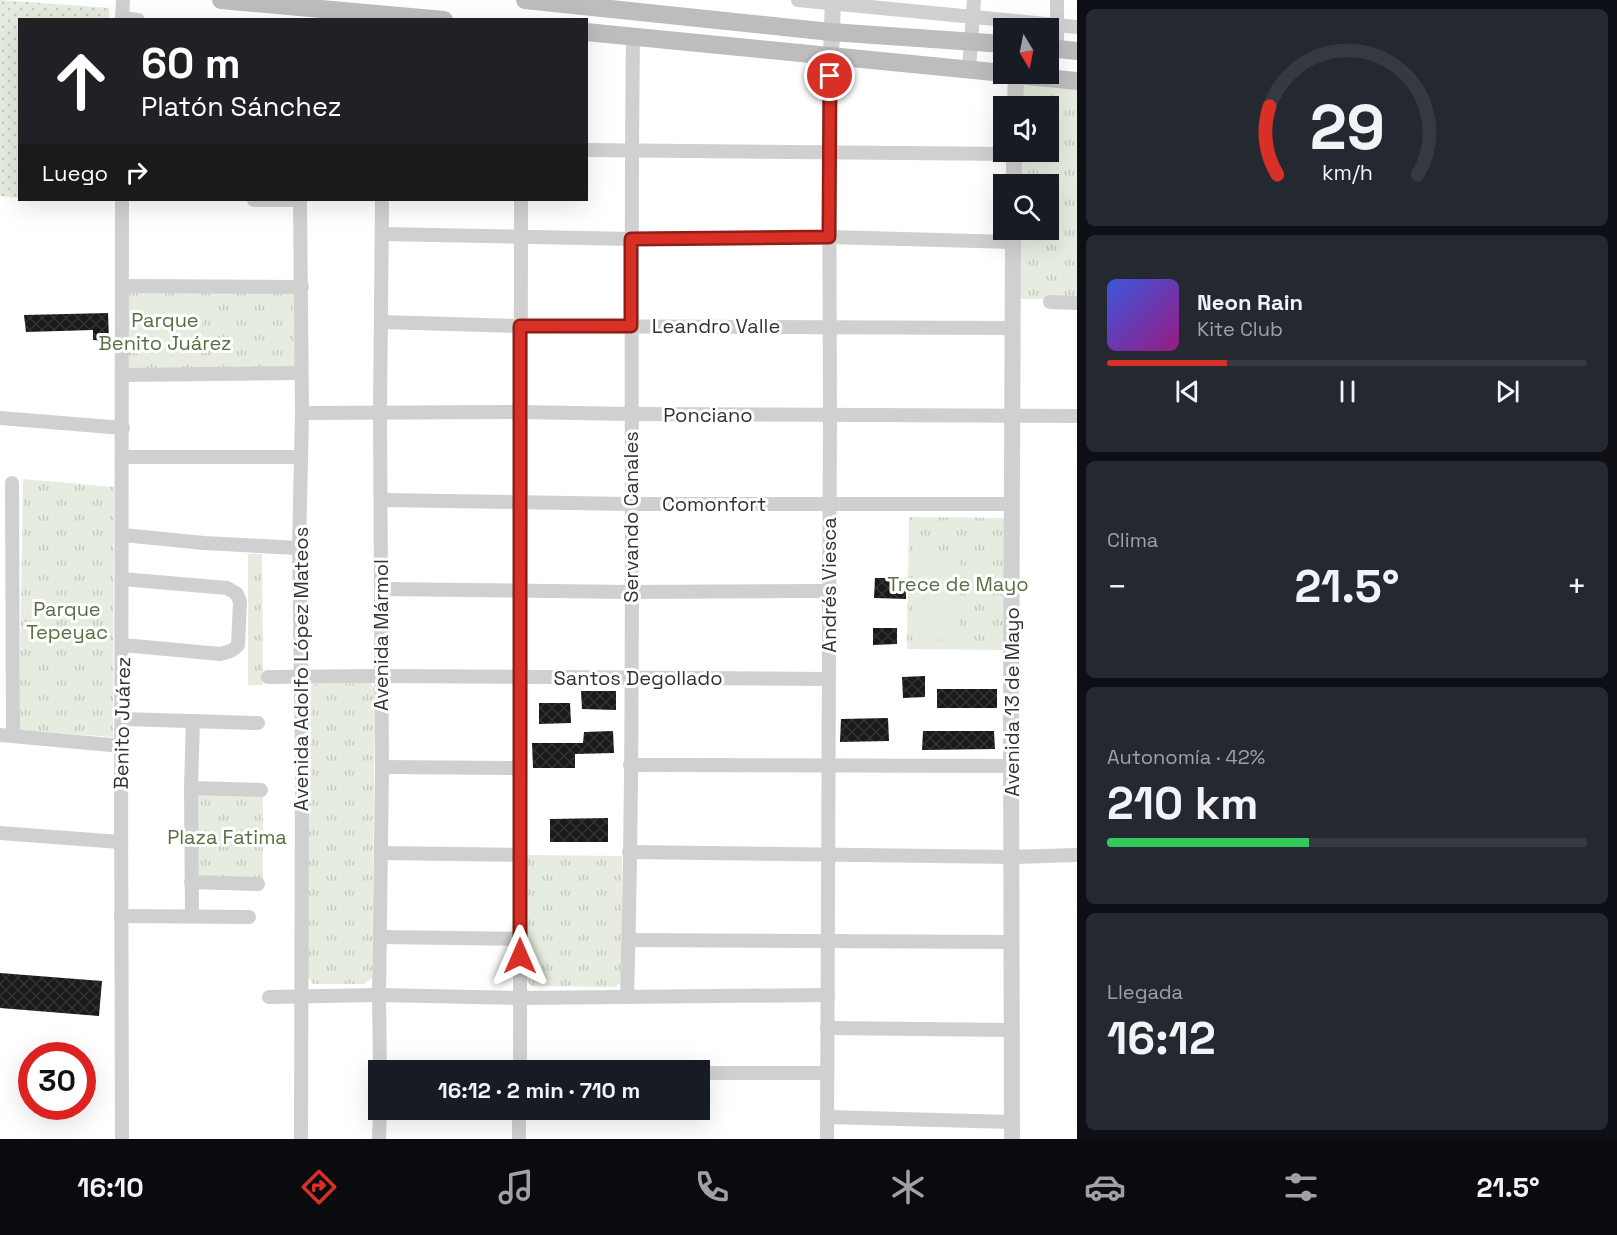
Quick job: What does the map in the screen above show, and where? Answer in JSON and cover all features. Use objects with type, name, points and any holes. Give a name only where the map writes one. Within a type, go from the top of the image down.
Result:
[{"type":"main road","points":[[221,0],[301,13],[405,18]]},
{"type":"main road","points":[[525,0],[610,4],[831,32],[993,43]]},
{"type":"main road","points":[[588,32],[993,72]]},
{"type":"main road","points":[[1059,50],[1077,51]]},
{"type":"main road","points":[[1059,79],[1077,81]]},
{"type":"street","points":[[122,18],[123,0]]},
{"type":"street","points":[[798,0],[993,19]]},
{"type":"street","points":[[969,69],[974,0]]},
{"type":"street","points":[[1057,0],[1058,18]]},
{"type":"street","name":"Andrés Viesca","points":[[827,1139],[830,591],[829,153],[833,2]]},
{"type":"street","points":[[1059,25],[1077,27]]},
{"type":"street","name":"Servando Canales","points":[[627,997],[631,679],[633,37]]},
{"type":"street","points":[[588,150],[993,153]]},
{"type":"street","name":"Benito Juárez","points":[[122,201],[123,645],[120,842],[122,1139]]},
{"type":"street","name":"Avenida Adolfo López Mateos","points":[[300,201],[302,286],[299,548],[301,1139]]},
{"type":"street","name":"Avenida Mármol","points":[[380,1060],[382,201]]},
{"type":"street","points":[[520,1060],[521,201]]},
{"type":"street","points":[[382,234],[631,239],[993,236]]},
{"type":"street","name":"Avenida 13 de Mayo","points":[[1012,1139],[1013,240]]},
{"type":"street","points":[[122,286],[302,286]]},
{"type":"street","points":[[1050,302],[1077,303]]},
{"type":"street","name":"Leandro Valle","points":[[382,322],[520,326],[1013,328]]},
{"type":"street","points":[[122,375],[301,373]]},
{"type":"street","name":"Ponciano","points":[[302,413],[520,412],[1077,416]]},
{"type":"street","points":[[0,418],[123,428]]},
{"type":"street","points":[[122,457],[301,457]]},
{"type":"street","points":[[12,483],[7,736],[122,746]]},
{"type":"street","name":"Comonfort","points":[[382,500],[630,504],[1011,504]]},
{"type":"street","points":[[123,535],[204,543],[299,548]]},
{"type":"street","points":[[122,579],[227,588],[237,594],[240,602],[238,645],[233,650],[220,654],[123,645]]},
{"type":"street","points":[[381,589],[631,592],[830,591]]},
{"type":"street","name":"Santos Degollado","points":[[268,677],[829,679]]},
{"type":"street","points":[[122,719],[258,723]]},
{"type":"street","points":[[192,916],[193,721]]},
{"type":"street","points":[[630,765],[1012,766]]},
{"type":"street","points":[[382,767],[519,768]]},
{"type":"street","points":[[191,788],[261,790]]},
{"type":"street","points":[[0,833],[120,842]]},
{"type":"street","points":[[629,852],[1077,855]]},
{"type":"street","points":[[381,853],[520,855]]},
{"type":"street","points":[[191,882],[258,884]]},
{"type":"street","points":[[121,916],[249,917]]},
{"type":"street","points":[[380,937],[520,939]]},
{"type":"street","points":[[629,940],[1012,942]]},
{"type":"street","points":[[269,997],[379,995],[520,998],[828,995]]},
{"type":"street","points":[[828,1028],[1012,1030]]},
{"type":"street","points":[[710,1073],[827,1073]]},
{"type":"street","points":[[827,1117],[1012,1122]]},
{"type":"street","points":[[379,1139],[380,1120]]},
{"type":"street","points":[[519,1120],[519,1139]]},
{"type":"green space","points":[[0,0],[109,8],[109,18],[18,18],[18,198],[0,196]]},
{"type":"green space","points":[[1019,84],[1077,84],[1077,299],[1014,299],[1016,240],[1059,240],[1059,174],[1017,174],[1017,162],[1059,162],[1059,96],[1018,96]]},
{"type":"green space","name":"Parque Benito Juárez","points":[[125,289],[296,293],[296,372],[122,375]]},
{"type":"green space","points":[[138,302],[203,304],[201,356],[136,354]]},
{"type":"green space","name":"Parque Tepeyac","points":[[23,479],[114,487],[113,737],[19,730]]},
{"type":"green space","name":"Trece de Mayo","points":[[909,517],[1011,518],[1006,650],[907,649]]},
{"type":"green space","points":[[248,554],[262,554],[263,685],[248,685]]},
{"type":"green space","points":[[920,558],[960,558],[959,640],[919,639]]},
{"type":"green space","points":[[370,683],[375,689],[372,978],[364,984],[313,984],[308,977],[308,689],[314,684]]},
{"type":"green space","name":"Plaza Fatima","points":[[192,792],[263,793],[263,880],[191,880]]},
{"type":"green space","points":[[526,855],[622,856],[622,981],[615,987],[531,986],[525,978]]},
{"type":"building","points":[[108,313],[109,341],[93,340],[93,330],[26,332],[24,315]]},
{"type":"building","points":[[875,578],[906,578],[906,599],[874,598]]},
{"type":"building","points":[[873,628],[897,628],[897,644],[873,645]]},
{"type":"building","points":[[925,676],[925,697],[903,698],[902,677]]},
{"type":"building","points":[[937,689],[997,689],[997,708],[937,708]]},
{"type":"building","points":[[581,691],[616,691],[616,710],[582,709]]},
{"type":"building","points":[[539,703],[570,703],[571,723],[539,724]]},
{"type":"building","points":[[888,718],[889,741],[840,742],[841,719]]},
{"type":"building","points":[[613,731],[614,753],[575,754],[575,768],[533,768],[532,743],[583,743],[584,732]]},
{"type":"building","points":[[923,731],[994,731],[995,749],[922,750]]},
{"type":"building","points":[[608,818],[608,842],[550,842],[550,819]]},
{"type":"building","points":[[0,973],[102,981],[99,1016],[0,1008]]},
{"type":"route","points":[[520,956],[520,326],[631,326],[631,239],[829,237],[830,76]]}]
